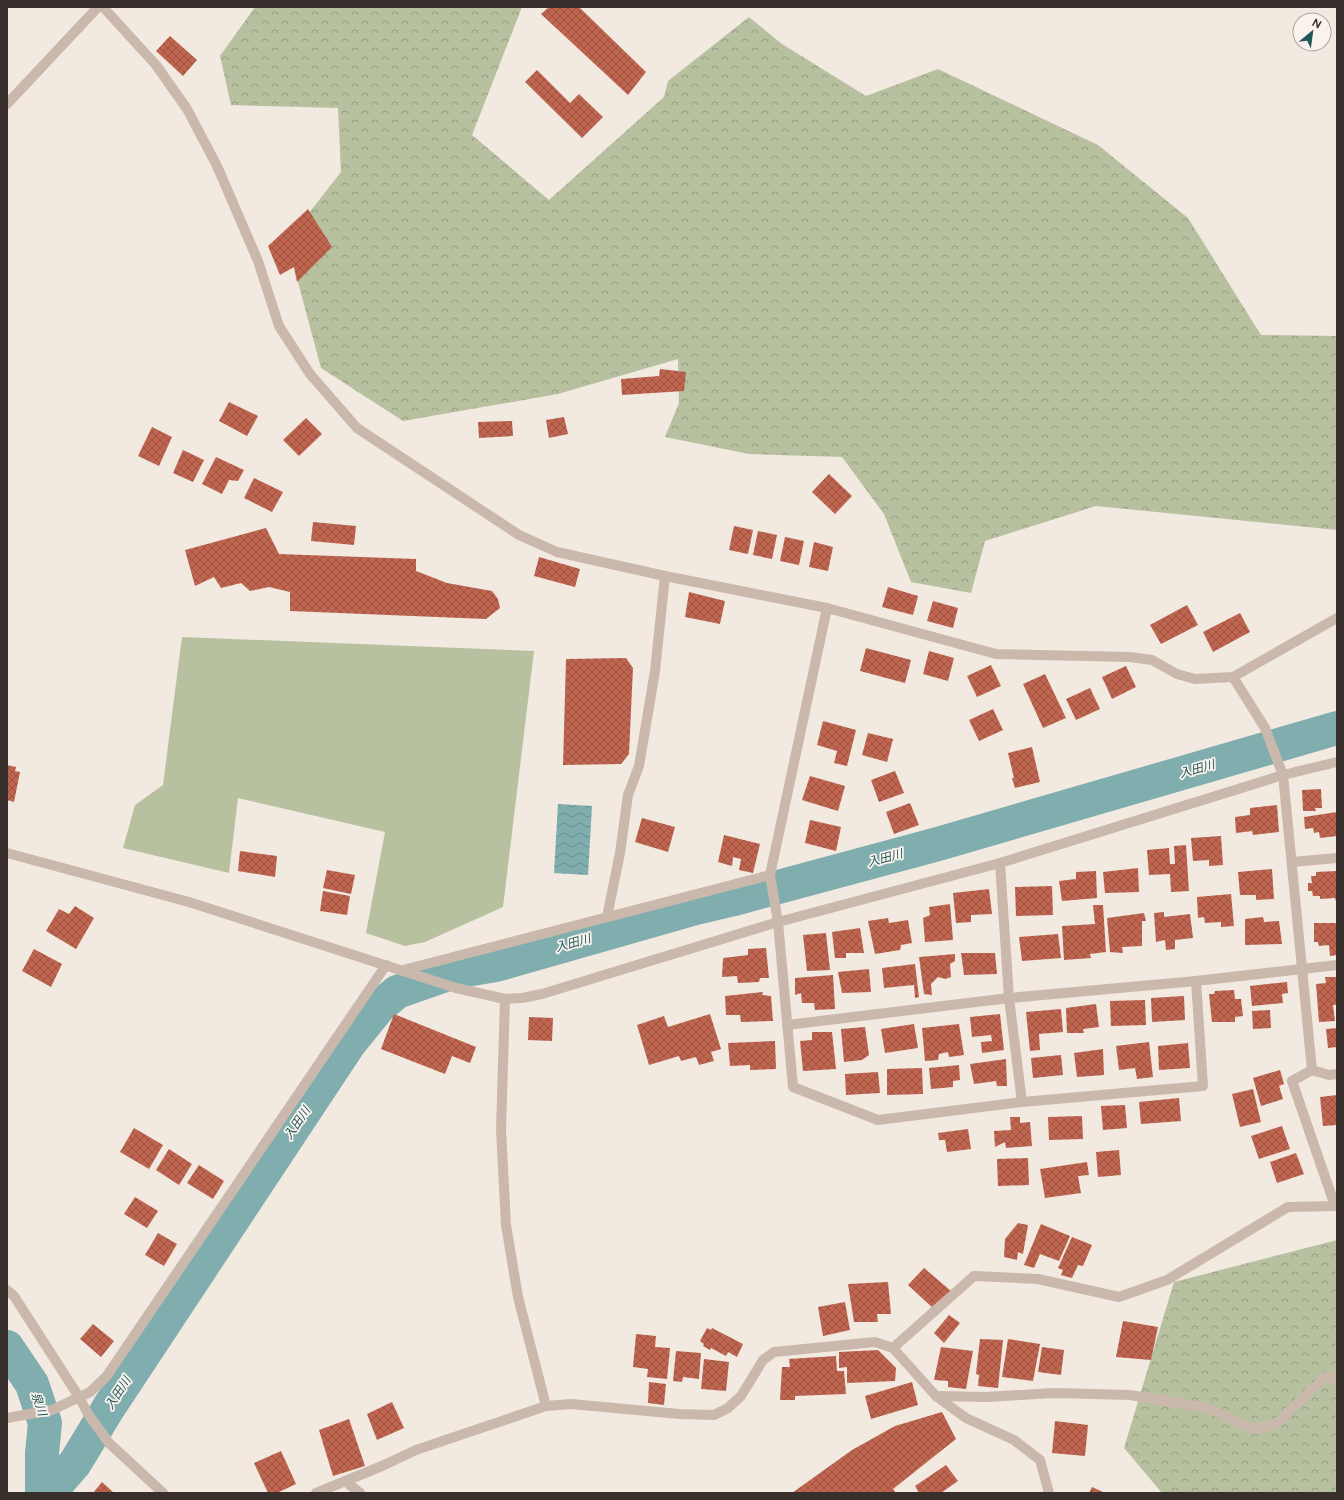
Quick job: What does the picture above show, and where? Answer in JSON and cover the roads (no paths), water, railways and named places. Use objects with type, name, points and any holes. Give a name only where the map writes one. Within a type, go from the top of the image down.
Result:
[{"type":"street","points":[[7,104],[98,7]]},
{"type":"street","points":[[103,7],[156,65],[187,109],[217,166],[255,253],[279,326],[310,374],[357,428],[519,535],[557,552],[665,576],[827,608],[996,654],[1130,657],[1152,660],[1177,674],[1195,679],[1234,677],[1337,618]]},
{"type":"street","points":[[607,917],[620,853],[628,795],[639,766],[655,671],[665,576]]},
{"type":"street","points":[[827,608],[770,879],[778,922],[793,1087],[878,1120],[1022,1102],[1203,1086],[1196,981]]},
{"type":"street","points":[[1234,677],[1265,728],[1276,753],[1283,775],[1312,1070]]},
{"type":"street","points":[[7,853],[189,902],[456,988],[505,999],[522,998],[542,994],[778,922],[1000,863],[1283,775],[1337,762]]},
{"type":"street","points":[[1292,862],[1337,858]]},
{"type":"street","points":[[1000,863],[1009,998],[1022,1102]]},
{"type":"street","points":[[403,970],[607,917],[770,879]]},
{"type":"street","points":[[10,1418],[52,1410],[90,1392],[106,1377],[386,965]]},
{"type":"street","points":[[787,1025],[1009,998],[1196,981],[1337,965]]},
{"type":"street","points":[[505,999],[501,1130],[506,1225],[518,1297],[546,1406]]},
{"type":"street","points":[[893,1348],[974,1276],[1038,1279],[1119,1297],[1167,1280],[1288,1207],[1336,1207],[1292,1082],[1312,1070],[1329,1075],[1337,1074]]},
{"type":"street","points":[[7,1290],[14,1296],[79,1397],[88,1414],[109,1443],[162,1493]]},
{"type":"street","points":[[316,1493],[416,1450],[546,1406],[571,1404],[679,1414],[714,1415],[728,1408],[741,1396],[763,1360],[774,1352],[875,1342],[893,1348],[936,1396],[966,1418],[1014,1440],[1040,1460],[1049,1493]]},
{"type":"street","points":[[936,1396],[986,1397],[1054,1393],[1130,1395],[1208,1408],[1253,1429],[1275,1425],[1326,1376],[1337,1381]]},
{"type":"street","points":[[345,1481],[360,1493]]},
{"type":"water","points":[[558,804],[592,806],[588,875],[554,873]]},
{"type":"waterway","name":"入田川","points":[[49,1493],[75,1463],[109,1407],[349,1044],[379,1007],[397,992],[454,972],[496,965],[696,908],[938,844],[1337,728]]},
{"type":"waterway","name":"泉川","points":[[7,1347],[32,1384],[45,1423],[42,1453],[42,1493]]}]
